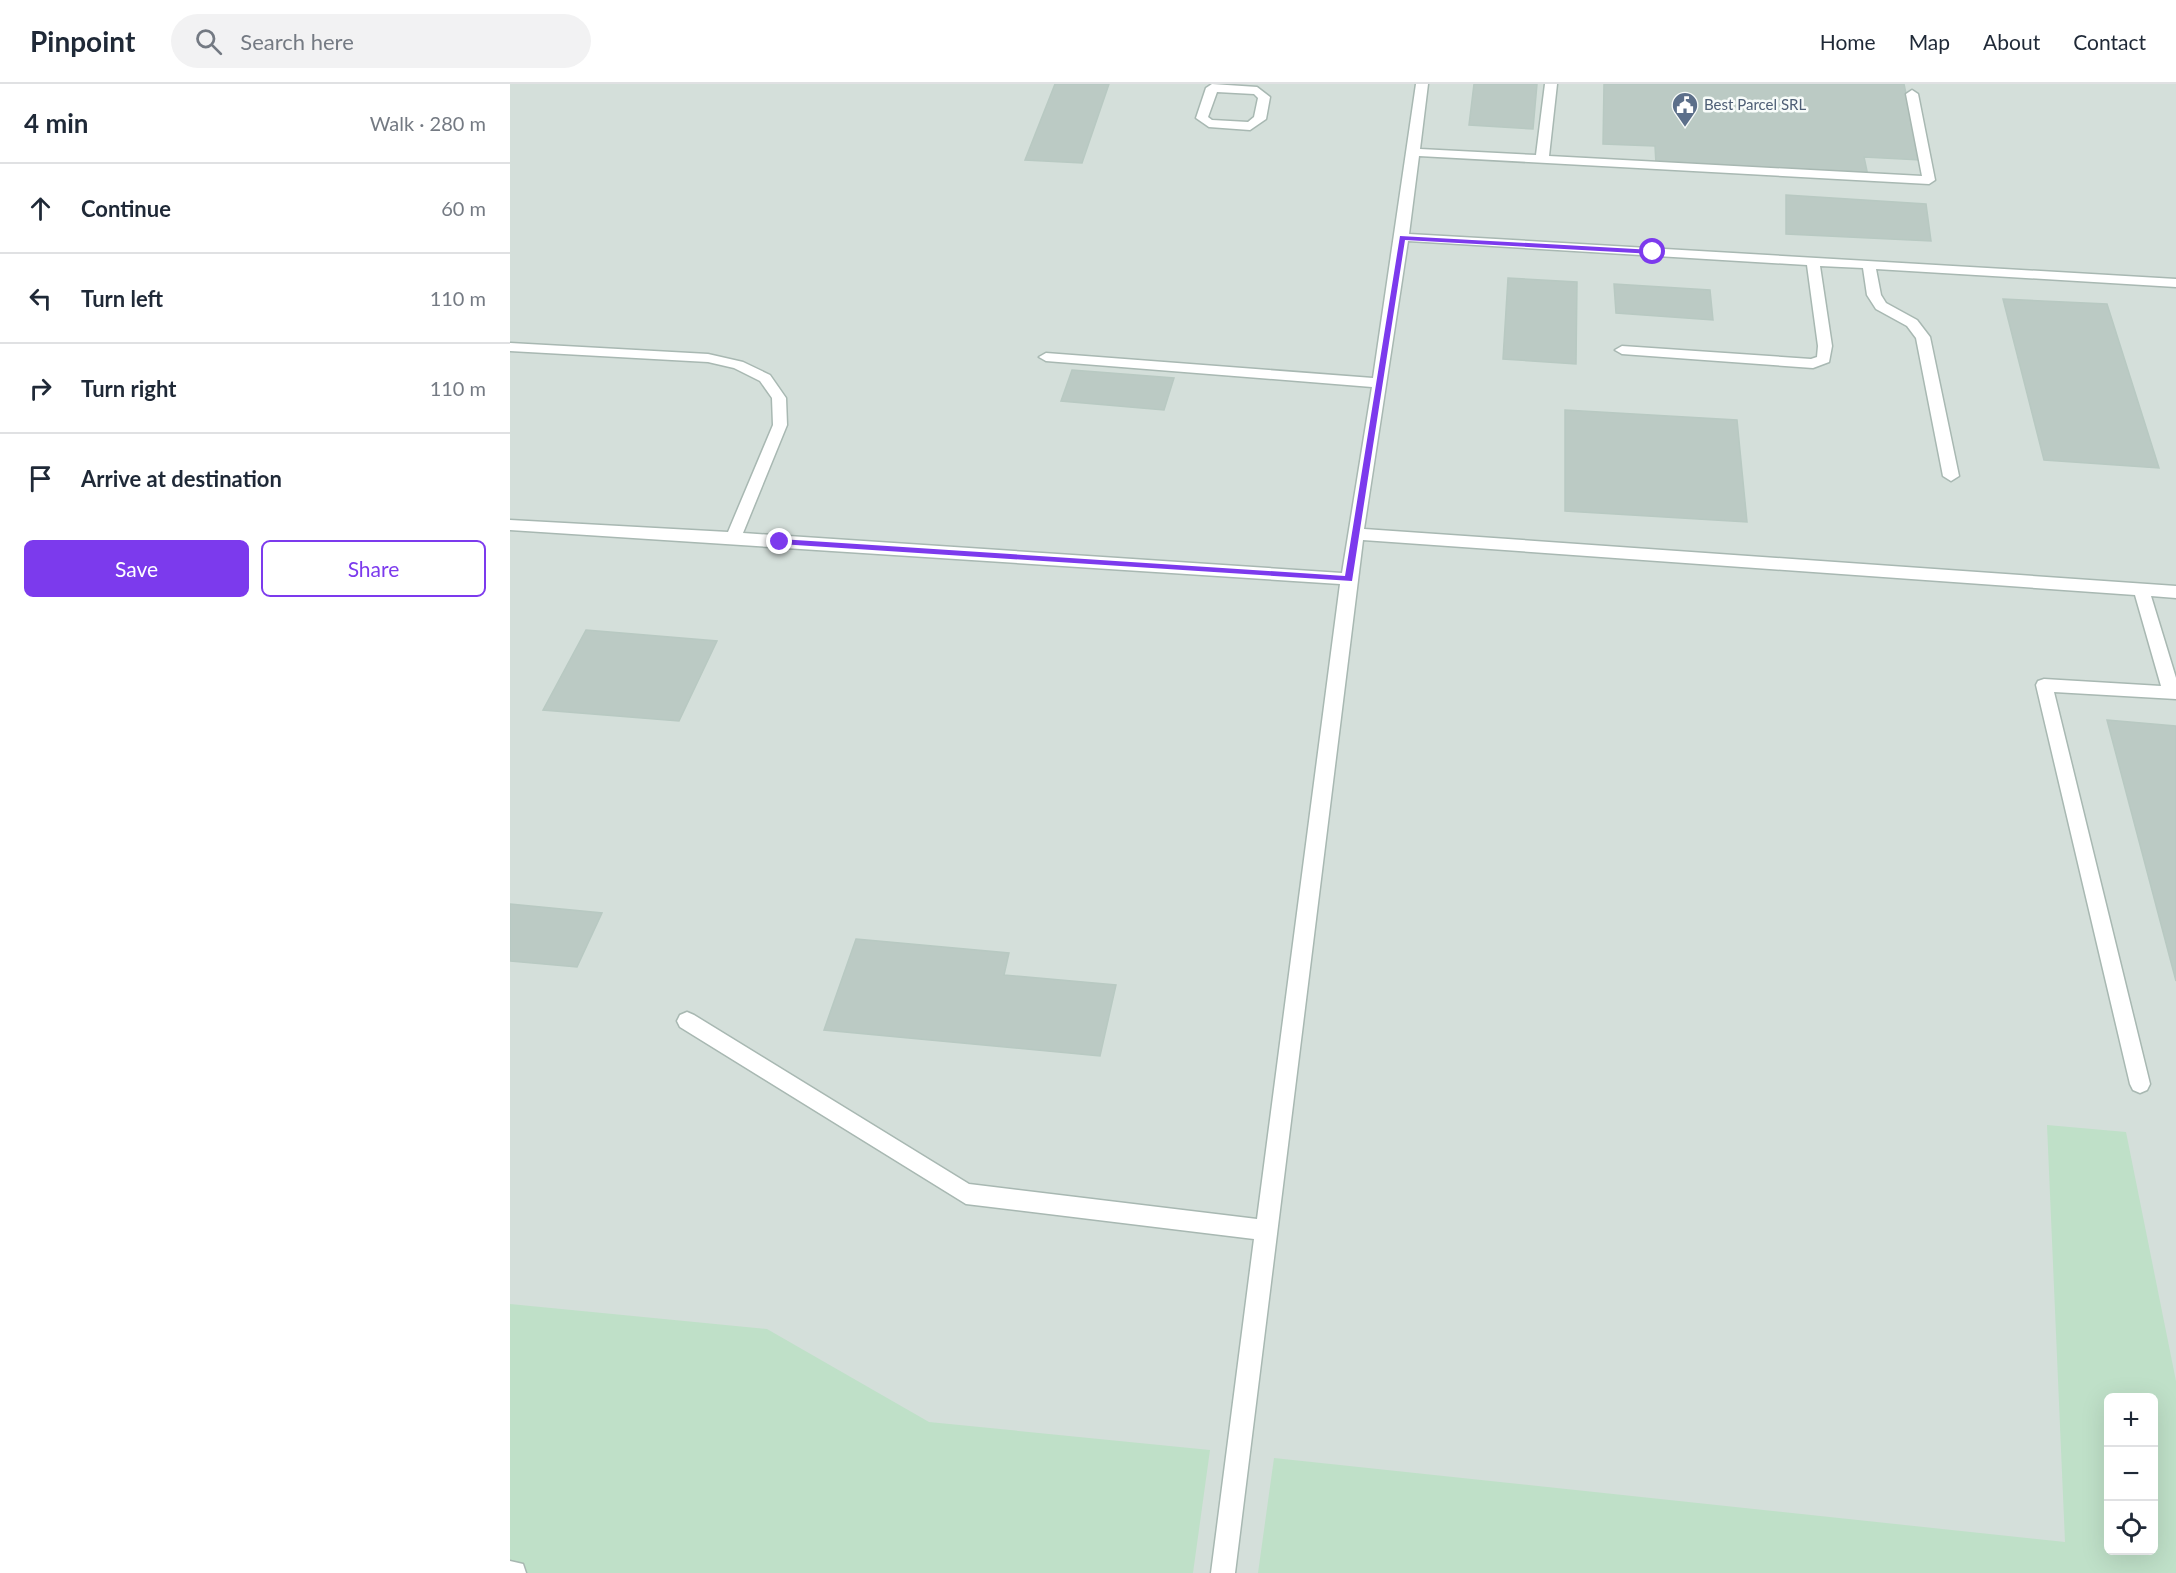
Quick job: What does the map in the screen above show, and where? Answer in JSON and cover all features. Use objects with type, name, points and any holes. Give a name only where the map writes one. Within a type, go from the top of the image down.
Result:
[{"type":"lane","points":[[1223,1573],[1349,579],[1402,237],[1422,84]]},
{"type":"lane","points":[[1542,159],[1551,84]]},
{"type":"lane","points":[[1210,86],[1257,91],[1264,97],[1260,119],[1250,126],[1203,121],[1210,86]]},
{"type":"lane","points":[[1413,152],[1929,180],[1912,94]]},
{"type":"lane","points":[[1402,237],[2176,283]]},
{"type":"lane","points":[[1622,350],[1813,364],[1824,359],[1825,346],[1813,262]]},
{"type":"lane","points":[[1869,265],[1874,295],[1881,306],[1912,323],[1923,337],[1951,476]]},
{"type":"lane","points":[[510,347],[708,358],[738,365],[765,378],[779,398],[780,424],[733,538]]},
{"type":"lane","points":[[1046,357],[1379,383]]},
{"type":"lane","points":[[510,525],[1349,579]]},
{"type":"lane","points":[[1356,534],[2176,591]]},
{"type":"lane","points":[[2140,1084],[2044,685],[2174,693],[2141,589]]},
{"type":"lane","points":[[687,1021],[966,1194],[1266,1230]]},
{"type":"shaded area","points":[[510,84],[2176,84],[2176,1573],[510,1573]]},
{"type":"green space","points":[[2047,1125],[2126,1132],[2176,1381],[2176,1573],[1258,1573],[1274,1458],[2065,1542]]},
{"type":"green space","points":[[510,1304],[767,1329],[929,1422],[1210,1450],[1193,1573],[510,1573]]},
{"type":"building","points":[[1055,84],[1109,84],[1082,163],[1025,160]]},
{"type":"building","points":[[1474,84],[1537,84],[1533,129],[1469,125]]},
{"type":"building","points":[[1604,84],[1904,84],[1920,160],[1864,157],[1868,176],[1656,164],[1655,146],[1603,144]]},
{"type":"building","points":[[1786,195],[1926,204],[1931,241],[1786,234]]},
{"type":"building","points":[[1508,278],[1577,282],[1576,364],[1503,359]]},
{"type":"building","points":[[1614,284],[1710,290],[1713,320],[1616,313]]},
{"type":"building","points":[[2003,299],[2107,304],[2159,468],[2044,460]]},
{"type":"building","points":[[1072,370],[1174,378],[1164,410],[1061,401]]},
{"type":"building","points":[[1565,410],[1737,420],[1747,522],[1565,511]]},
{"type":"building","points":[[586,630],[717,641],[679,721],[543,710]]},
{"type":"building","points":[[2107,720],[2176,726],[2176,981]]},
{"type":"building","points":[[510,904],[602,913],[577,967],[510,961]]},
{"type":"building","points":[[856,939],[1009,953],[1004,975],[1116,985],[1100,1056],[824,1030]]},
{"type":"place","name":"Best Parcel SRL","points":[[1685,128]]},
{"type":"route","points":[[780,542],[1349,579],[1402,237],[1653,252]]}]
